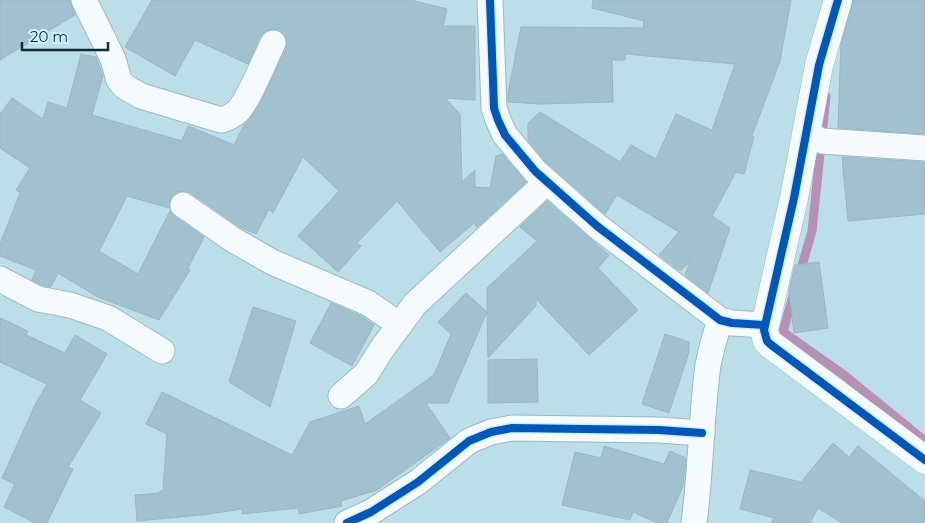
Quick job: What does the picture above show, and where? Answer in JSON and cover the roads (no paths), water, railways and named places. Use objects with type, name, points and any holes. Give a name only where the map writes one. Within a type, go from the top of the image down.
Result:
[{"type":"street","points":[[84,0],[113,59],[119,80],[125,87],[141,96],[221,120],[225,120],[238,111],[247,97],[273,43]]},
{"type":"street","points":[[490,0],[495,114],[505,134],[535,171],[597,226],[720,320],[732,323],[765,325]]},
{"type":"street","points":[[838,0],[819,66],[794,198],[765,325],[766,338],[770,344],[925,460]]},
{"type":"street","points":[[807,134],[822,141],[925,148]]},
{"type":"street","points":[[341,396],[366,374],[380,350],[415,304],[546,182]]},
{"type":"street","points":[[183,205],[232,239],[272,262],[368,303],[400,325]]},
{"type":"street","points":[[0,279],[38,299],[70,305],[108,318],[162,351]]},
{"type":"street","points":[[694,523],[699,485],[708,365],[720,320]]},
{"type":"street","points":[[347,523],[371,512],[418,482],[469,441],[490,432],[512,428],[659,430],[702,433]]},
{"type":"waterway","points":[[843,29],[855,0]]},
{"type":"waterway","points":[[799,276],[812,231],[826,96]]},
{"type":"waterway","points":[[793,296],[783,332],[844,375],[925,441]]}]
